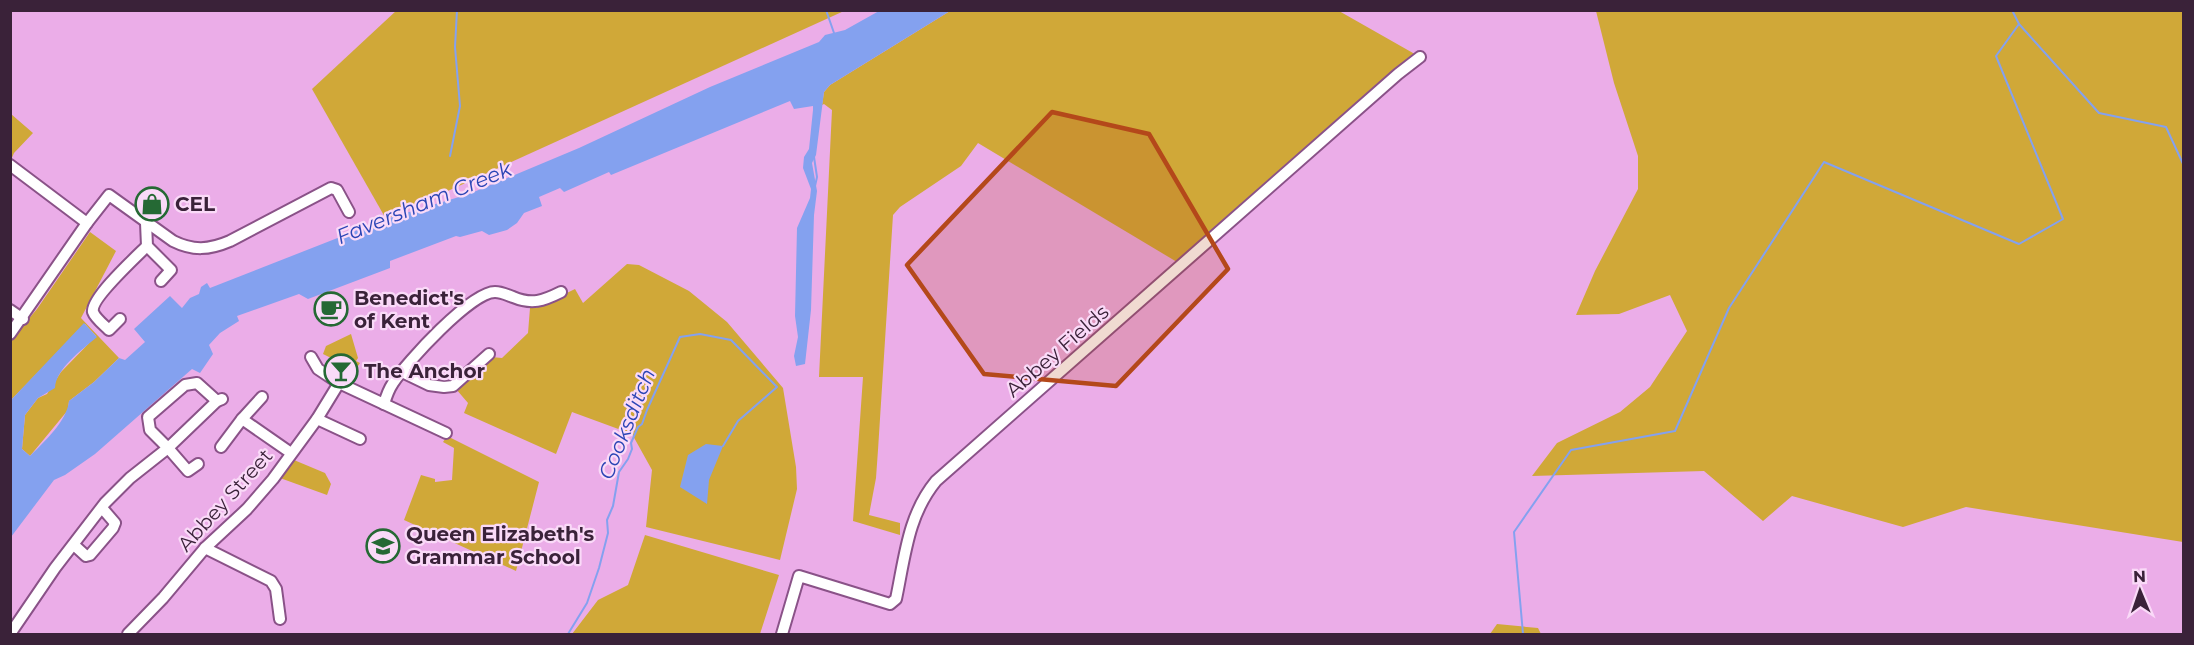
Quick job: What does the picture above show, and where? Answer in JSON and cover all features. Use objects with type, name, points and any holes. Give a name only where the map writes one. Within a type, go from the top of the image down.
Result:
[{"type":"street","name":"Abbey Fields","points":[[782,634],[799,576],[890,604],[896,599],[916,511],[924,495],[936,481],[1420,57]]},
{"type":"street","points":[[10,165],[87,223]]},
{"type":"street","points":[[10,334],[23,319],[87,223],[109,195],[183,246],[202,249],[216,247],[331,188],[337,190],[349,212]]},
{"type":"street","points":[[120,319],[109,330],[93,312],[93,305],[104,290],[147,246],[151,226]]},
{"type":"street","points":[[147,246],[171,270],[161,280]]},
{"type":"street","points":[[384,404],[392,384],[437,331],[483,296],[497,292],[535,303],[561,292]]},
{"type":"street","points":[[10,310],[23,319]]},
{"type":"street","points":[[402,372],[429,385],[453,387],[489,354]]},
{"type":"street","points":[[311,357],[318,369],[339,382],[446,433]]},
{"type":"street","name":"Abbey Street","points":[[128,634],[163,598],[205,548],[247,509],[273,479],[317,418],[339,382]]},
{"type":"street","points":[[10,634],[55,568],[102,508],[130,478],[168,448],[220,400],[197,383],[185,385],[153,411],[148,417],[147,424],[150,430],[168,448],[188,471],[198,464]]},
{"type":"street","points":[[221,447],[262,397]]},
{"type":"street","points":[[317,418],[360,440]]},
{"type":"street","points":[[242,419],[291,453]]},
{"type":"street","points":[[74,545],[86,556],[90,555],[113,528],[115,523],[102,508]]},
{"type":"street","points":[[205,548],[271,581],[276,589],[279,615]]},
{"type":"highlighted area","points":[[1052,112],[1149,134],[1228,269],[1116,386],[984,374],[907,265]]},
{"type":"shaded area","points":[[397,10],[844,11],[386,219],[312,89]]},
{"type":"shaded area","points":[[950,11],[1339,11],[1420,57],[1182,265],[978,143],[961,166],[900,207],[893,215],[876,478],[869,515],[900,523],[900,535],[853,521],[863,377],[819,377],[832,110],[822,105],[824,92],[830,85]]},
{"type":"shaded area","points":[[1596,11],[2183,11],[2183,542],[1966,507],[1903,527],[1792,496],[1763,521],[1704,471],[1532,476],[1557,443],[1620,412],[1650,387],[1687,331],[1670,295],[1619,314],[1576,315],[1595,271],[1638,189],[1638,156],[1614,83]]},
{"type":"shaded area","points":[[11,114],[33,133],[14,153],[11,160]]},
{"type":"shaded area","points":[[90,232],[116,251],[81,318],[119,358],[94,382],[69,401],[68,410],[30,456],[22,449],[25,415],[38,398],[47,394],[61,372],[96,336],[85,324],[11,400],[10,341],[37,309]]},
{"type":"shaded area","points":[[627,264],[639,265],[689,291],[727,322],[783,388],[796,467],[797,489],[780,560],[646,527],[652,470],[632,434],[572,412],[556,454],[464,413],[468,403],[456,389],[491,357],[502,358],[528,333],[530,308],[536,308],[575,289],[583,303]]},
{"type":"shaded area","points":[[351,334],[358,358],[356,361],[360,363],[358,366],[344,358],[339,362],[323,354],[326,346]]},
{"type":"shaded area","points":[[447,436],[539,482],[516,571],[404,520],[421,475],[435,479],[435,482],[452,480],[454,448],[443,442]]},
{"type":"shaded area","points":[[294,460],[325,473],[331,484],[327,495],[280,478]]},
{"type":"shaded area","points":[[645,535],[779,575],[760,634],[572,634],[598,600],[628,585]]},
{"type":"shaded area","points":[[1497,624],[1538,628],[1541,634],[1490,634]]},
{"type":"water","points":[[879,11],[950,11],[830,85],[824,92],[816,155],[812,163],[817,191],[811,310],[805,364],[796,366],[794,356],[798,337],[795,316],[797,228],[810,198],[811,189],[803,168],[804,157],[809,149],[813,106],[794,109],[790,101],[611,175],[609,172],[564,192],[560,188],[539,197],[542,206],[524,213],[517,223],[507,230],[489,235],[482,231],[456,236],[390,261],[390,268],[308,299],[299,294],[237,316],[239,321],[220,333],[209,345],[213,354],[200,373],[192,369],[95,454],[54,480],[11,537],[11,400],[84,323],[97,337],[60,373],[55,388],[38,398],[25,415],[22,449],[30,456],[59,424],[69,401],[94,382],[119,358],[125,360],[145,342],[134,329],[170,296],[182,308],[190,298],[199,294],[201,287],[207,283],[210,288],[386,219],[469,194],[579,148],[710,87],[819,42],[825,35],[845,30]]},
{"type":"water","points":[[706,444],[723,446],[709,480],[707,504],[680,487],[688,455]]},
{"type":"waterway","points":[[450,156],[460,106],[455,47],[457,10]]},
{"type":"waterway","points":[[826,10],[834,33]]},
{"type":"waterway","points":[[2012,10],[2019,24],[2099,113],[2166,127],[2184,166]]},
{"type":"waterway","points":[[1523,634],[1514,532],[1571,450],[1675,431],[1729,308],[1824,162],[2019,244],[2063,219],[1996,56],[2019,24]]},
{"type":"waterway","points":[[814,157],[817,177],[815,186]]},
{"type":"waterway","name":"Cooksditch","points":[[568,634],[587,603],[599,568],[608,533],[607,520],[613,506],[619,472],[628,459],[632,449],[631,443],[638,427],[642,424],[680,337],[700,334],[731,340],[777,387],[738,421],[723,446]]},
{"type":"place","name":"CEL","points":[[152,204]]},
{"type":"place","name":"Benedict's of Kent","points":[[331,309]]},
{"type":"place","name":"The Anchor","points":[[341,371]]},
{"type":"place","name":"Queen Elizabeth's Grammar School","points":[[383,546]]},
{"type":"water label","name":"Faversham Creek","points":[[424,203]]}]
